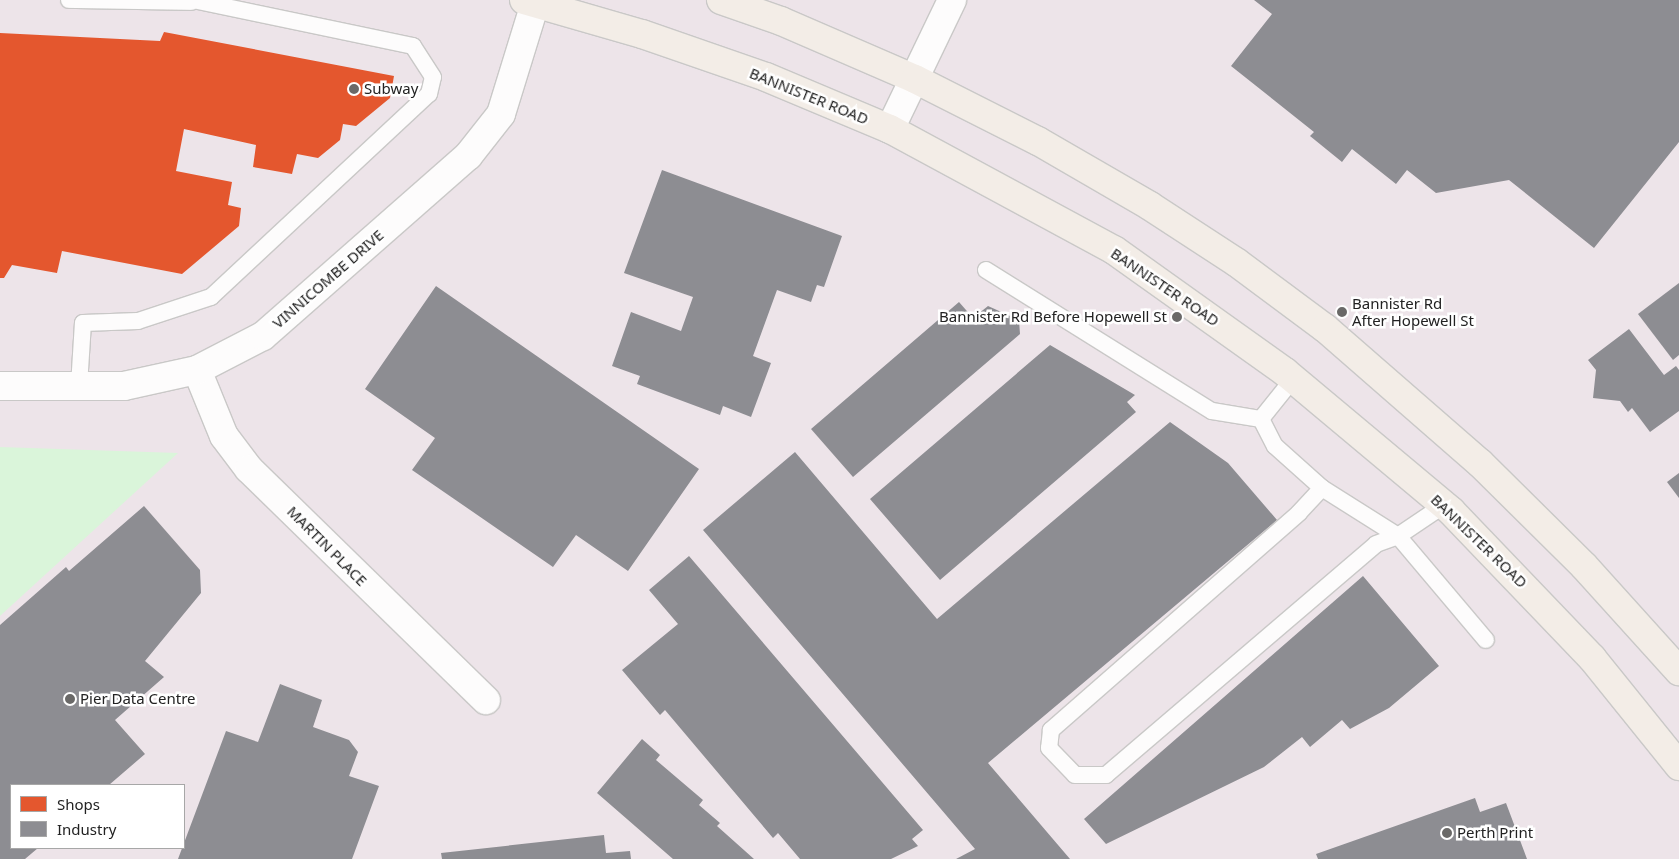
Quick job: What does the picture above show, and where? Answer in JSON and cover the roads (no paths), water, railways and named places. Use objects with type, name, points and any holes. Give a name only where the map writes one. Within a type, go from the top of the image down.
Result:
[{"type":"main road","points":[[721,0],[781,21],[915,79],[1038,141],[1150,206],[1236,262],[1325,328],[1480,463],[1584,566],[1679,671]]},
{"type":"main road","name":"BANNISTER ROAD","points":[[532,1],[642,34],[766,77],[890,129],[1114,250],[1194,304],[1293,379],[1444,505],[1592,658],[1679,766]]},
{"type":"street","points":[[890,129],[952,0]]},
{"type":"street","name":"VINNICOMBE DRIVE","points":[[0,386],[124,386],[197,370],[263,336],[468,156],[501,114],[532,1]]},
{"type":"street","name":"MARTIN PLACE","points":[[197,370],[224,436],[249,469],[486,700]]},
{"type":"lane","points":[[69,0],[191,1],[413,46],[433,77],[429,94],[211,297],[138,321],[83,323],[79,386]]},
{"type":"lane","points":[[986,270],[1212,411],[1261,419]]},
{"type":"lane","points":[[1261,419],[1293,379]]},
{"type":"lane","points":[[1261,419],[1275,446],[1322,488],[1398,536],[1486,640]]},
{"type":"lane","points":[[1322,488],[1299,513],[1051,730],[1049,748],[1074,775],[1106,775],[1376,544],[1398,536],[1444,505]]},
{"type":"place","name":"Subway","points":[[354,89]]},
{"type":"place","name":"Bannister Rd After Hopewell St","points":[[1342,312]]},
{"type":"place","name":"Bannister Rd Before Hopewell St","points":[[1177,317]]},
{"type":"place","name":"Pier Data Centre","points":[[70,699]]},
{"type":"place","name":"Perth Print","points":[[1447,833]]}]
